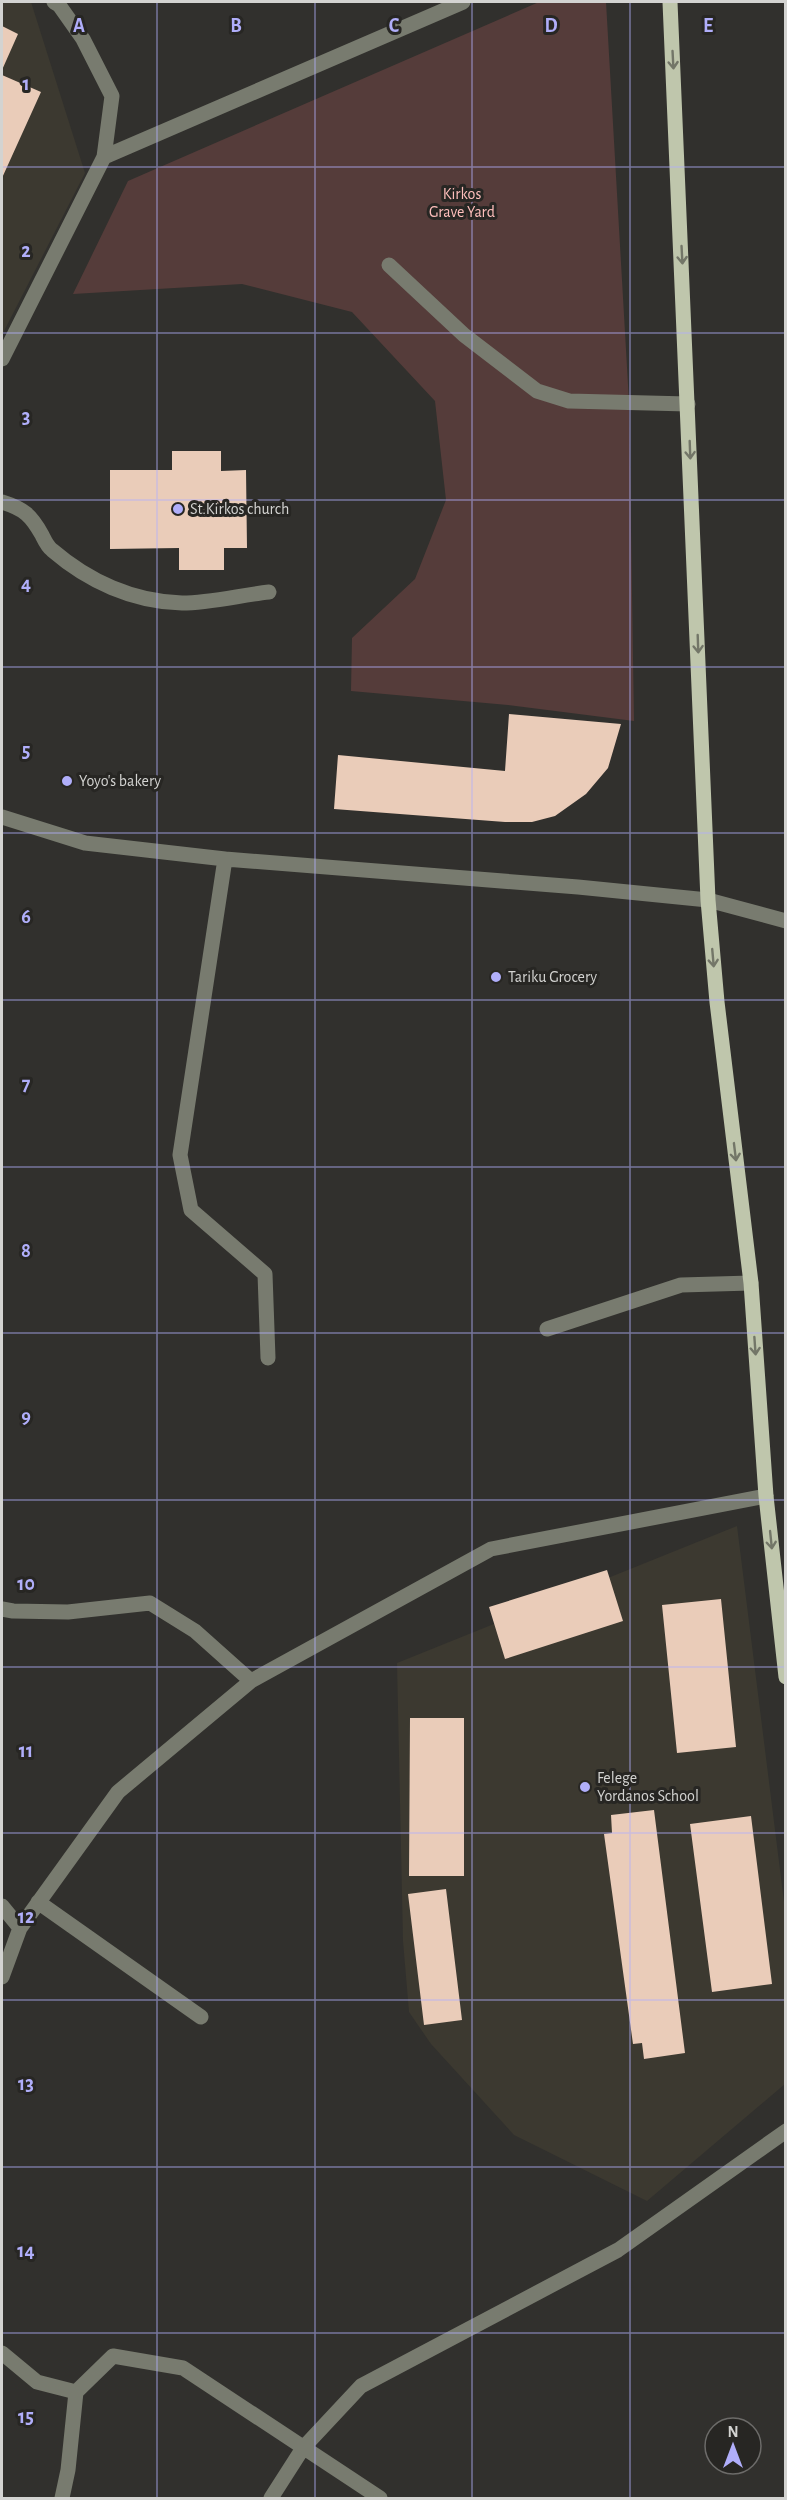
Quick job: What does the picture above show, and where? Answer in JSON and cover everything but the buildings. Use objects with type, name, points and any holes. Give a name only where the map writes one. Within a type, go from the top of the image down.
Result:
[{"type":"main road","points":[[670,2],[708,900],[717,1002],[751,1283],[766,1496],[786,1677]]},
{"type":"street","points":[[2,359],[104,157],[112,96],[83,39],[59,4],[54,2]]},
{"type":"street","points":[[104,157],[462,2]]},
{"type":"street","points":[[389,266],[464,335],[537,392],[569,401],[688,404]]},
{"type":"street","points":[[2,502],[19,507],[33,519],[49,548],[67,563],[84,575],[117,591],[182,603],[269,592]]},
{"type":"street","points":[[2,817],[85,843],[225,859],[578,887],[708,900],[786,921]]},
{"type":"street","points":[[225,859],[180,1155],[191,1210],[265,1274],[268,1358]]},
{"type":"street","points":[[547,1329],[681,1285],[751,1283]]},
{"type":"street","points":[[2,1977],[20,1928],[118,1792],[251,1681],[491,1549],[766,1496]]},
{"type":"street","points":[[2,1609],[68,1612],[150,1603],[195,1631],[251,1681]]},
{"type":"street","points":[[38,1902],[201,2017]]},
{"type":"street","points":[[2,1906],[20,1928]]},
{"type":"street","points":[[271,2499],[303,2448],[361,2386],[618,2250],[786,2131]]},
{"type":"street","points":[[2,2353],[37,2382],[76,2392]]},
{"type":"street","points":[[62,2499],[68,2470],[76,2392],[113,2356],[183,2368],[380,2499]]},
{"type":"shaded area","points":[[2,2],[31,2],[85,173],[2,335]]},
{"type":"shaded area","name":"Felege Yordanos School","points":[[737,1526],[785,1910],[785,2084],[647,2201],[514,2135],[431,2044],[409,2012],[403,1941],[397,1663]]},
{"type":"green space","name":"Kirkos Grave Yard","points":[[539,2],[606,2],[629,402],[634,721],[508,705],[351,691],[352,638],[415,579],[446,500],[435,401],[352,312],[242,284],[73,294],[128,181]]},
{"type":"place","name":"St.Kirkos church","points":[[178,509]]},
{"type":"place","name":"Yoyo's bakery","points":[[67,781]]},
{"type":"place","name":"Tariku Grocery","points":[[496,977]]},
{"type":"place","name":"Felege Yordanos School","points":[[585,1787]]}]
